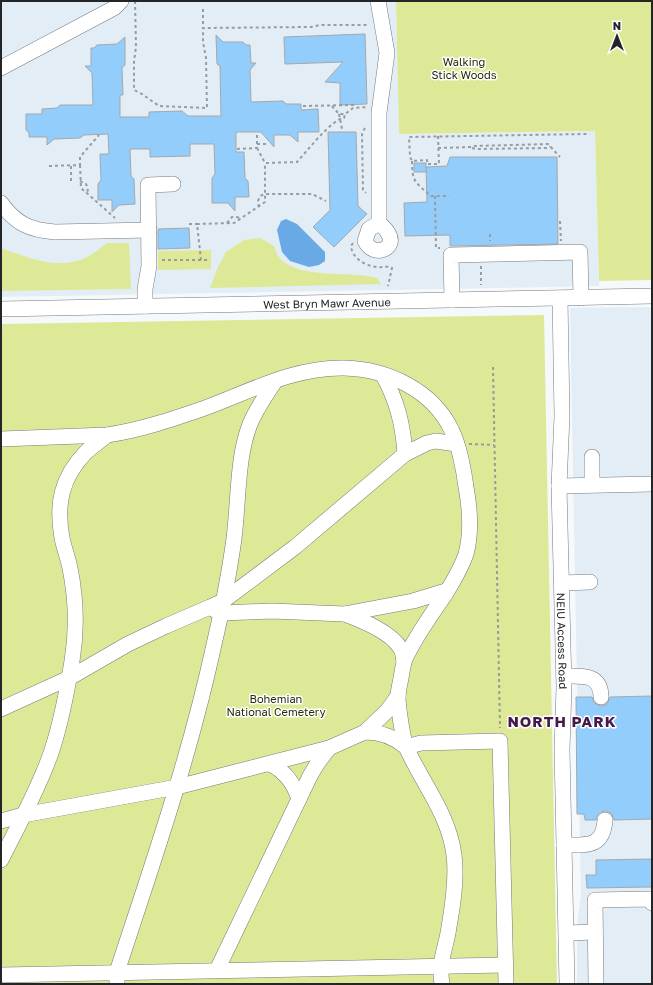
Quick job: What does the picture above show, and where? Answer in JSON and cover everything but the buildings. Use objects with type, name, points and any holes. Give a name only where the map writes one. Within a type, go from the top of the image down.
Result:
[{"type":"street","points":[[1,68],[114,8],[121,1]]},
{"type":"street","points":[[378,1],[387,53],[379,113],[379,223]]},
{"type":"street","points":[[145,306],[145,289],[149,261],[148,185],[173,184]]},
{"type":"street","points":[[1,202],[12,218],[25,226],[42,231],[149,230]]},
{"type":"street","points":[[452,300],[451,255],[580,252],[581,298]]},
{"type":"street","name":"West Bryn Mawr Avenue","points":[[1,309],[652,296]]},
{"type":"street","name":"NEIU Access Road","points":[[560,298],[562,416],[559,486],[564,676],[562,750],[567,984]]},
{"type":"street","points":[[1,439],[107,435],[155,425],[300,372],[345,368],[368,371],[406,383],[429,400],[442,416],[452,431],[465,477],[470,506],[470,530],[466,553],[459,572],[422,629],[404,661],[398,696],[406,746],[444,817],[451,838],[455,858],[454,885],[449,928],[440,966],[442,984]]},
{"type":"street","points":[[383,375],[393,394],[399,414],[405,454]]},
{"type":"street","points":[[117,978],[177,787],[202,699],[218,607],[233,546],[246,438],[251,422],[275,381]]},
{"type":"street","points":[[1,860],[51,753],[69,678],[74,638],[75,604],[70,568],[62,540],[59,508],[62,492],[73,469],[87,452],[107,435]]},
{"type":"street","points":[[1,710],[69,678],[128,644],[166,626],[218,607],[295,548],[405,454],[427,443],[436,441],[456,444]]},
{"type":"street","points":[[592,457],[592,485]]},
{"type":"street","points":[[559,486],[652,484]]},
{"type":"street","points":[[562,583],[590,582]]},
{"type":"street","points":[[218,607],[344,614],[413,601],[446,591]]},
{"type":"street","points":[[344,614],[365,622],[383,632],[401,649],[404,661]]},
{"type":"street","points":[[564,676],[588,677],[595,680],[599,685],[601,697]]},
{"type":"street","points":[[1,821],[23,815],[177,787],[329,748],[365,732],[387,710],[398,696]]},
{"type":"street","points":[[365,732],[383,734],[398,740],[406,746]]},
{"type":"street","points":[[406,746],[421,742],[500,740],[506,984]]},
{"type":"street","points":[[217,970],[299,799],[317,764],[329,748]]},
{"type":"street","points":[[270,764],[279,768],[286,775],[296,790],[299,799]]},
{"type":"street","points":[[564,845],[582,845],[595,842],[604,830],[605,820]]},
{"type":"street","points":[[596,984],[595,900],[650,899],[652,903]]},
{"type":"street","points":[[567,933],[595,932]]},
{"type":"street","points":[[1,974],[117,978],[217,970],[505,965]]},
{"type":"path","points":[[135,1],[136,47],[134,62],[134,90],[159,106],[207,108],[206,58],[203,42],[203,9]]},
{"type":"path","points":[[203,28],[376,25]]},
{"type":"path","points":[[303,106],[353,105],[353,108]]},
{"type":"path","points":[[331,106],[339,114],[342,129]]},
{"type":"path","points":[[264,163],[297,162],[327,129],[340,118],[344,118],[345,114],[353,108],[371,107]]},
{"type":"path","points":[[339,114],[345,114]]},
{"type":"path","points":[[366,127],[362,133],[363,190],[368,195]]},
{"type":"path","points":[[189,224],[234,223],[265,202],[264,163],[258,148],[257,132]]},
{"type":"path","points":[[449,196],[431,196],[419,186],[412,176],[409,137],[587,134]]},
{"type":"path","points":[[99,135],[80,157],[81,188],[130,231]]},
{"type":"path","points":[[412,161],[427,160],[427,164],[439,164],[438,136]]},
{"type":"path","points":[[258,144],[268,144]]},
{"type":"path","points":[[438,148],[548,144],[560,157]]},
{"type":"path","points":[[237,149],[258,148]]},
{"type":"path","points":[[71,165],[71,182]]},
{"type":"path","points":[[49,166],[80,165]]},
{"type":"path","points":[[80,181],[86,184],[88,188],[87,194]]},
{"type":"path","points":[[259,207],[258,201],[260,196],[265,194],[312,194],[326,201]]},
{"type":"path","points":[[435,196],[436,248],[443,248]]},
{"type":"path","points":[[227,223],[232,217],[237,217],[240,219]]},
{"type":"path","points":[[560,221],[561,246]]},
{"type":"path","points":[[197,224],[200,260]]},
{"type":"path","points":[[354,242],[351,246],[351,251],[356,258],[366,265],[377,267],[387,266],[392,268],[388,286]]},
{"type":"path","points":[[149,261],[209,260]]},
{"type":"path","points":[[494,367],[494,445],[500,740]]},
{"type":"path","points":[[456,444],[494,445]]},
{"type":"shaded area","points":[[1,1],[396,1],[399,134],[595,131],[599,286],[1,297]]},
{"type":"shaded area","points":[[652,307],[652,984],[577,984],[577,927],[581,895],[570,308]]},
{"type":"green space","name":"Walking Stick Woods","points":[[396,1],[652,1],[652,280],[599,281],[595,131],[399,134]]},
{"type":"green space","points":[[260,238],[274,246],[277,254],[285,262],[295,268],[323,273],[377,278],[381,284],[210,288],[217,269],[226,252],[244,240]]},
{"type":"green space","points":[[107,243],[129,243],[131,289],[1,291],[1,248],[40,261],[60,263],[84,259]]},
{"type":"green space","points":[[211,250],[211,269],[158,270],[158,251]]},
{"type":"green space","name":"Bohemian National Cemetery","points":[[544,315],[557,984],[1,984],[1,324]]},
{"type":"water","points":[[286,219],[297,224],[325,252],[325,261],[319,265],[309,267],[290,261],[282,252],[277,230],[281,221]]},
{"type":"district","name":"NORTH PARK","points":[[562,721]]}]
